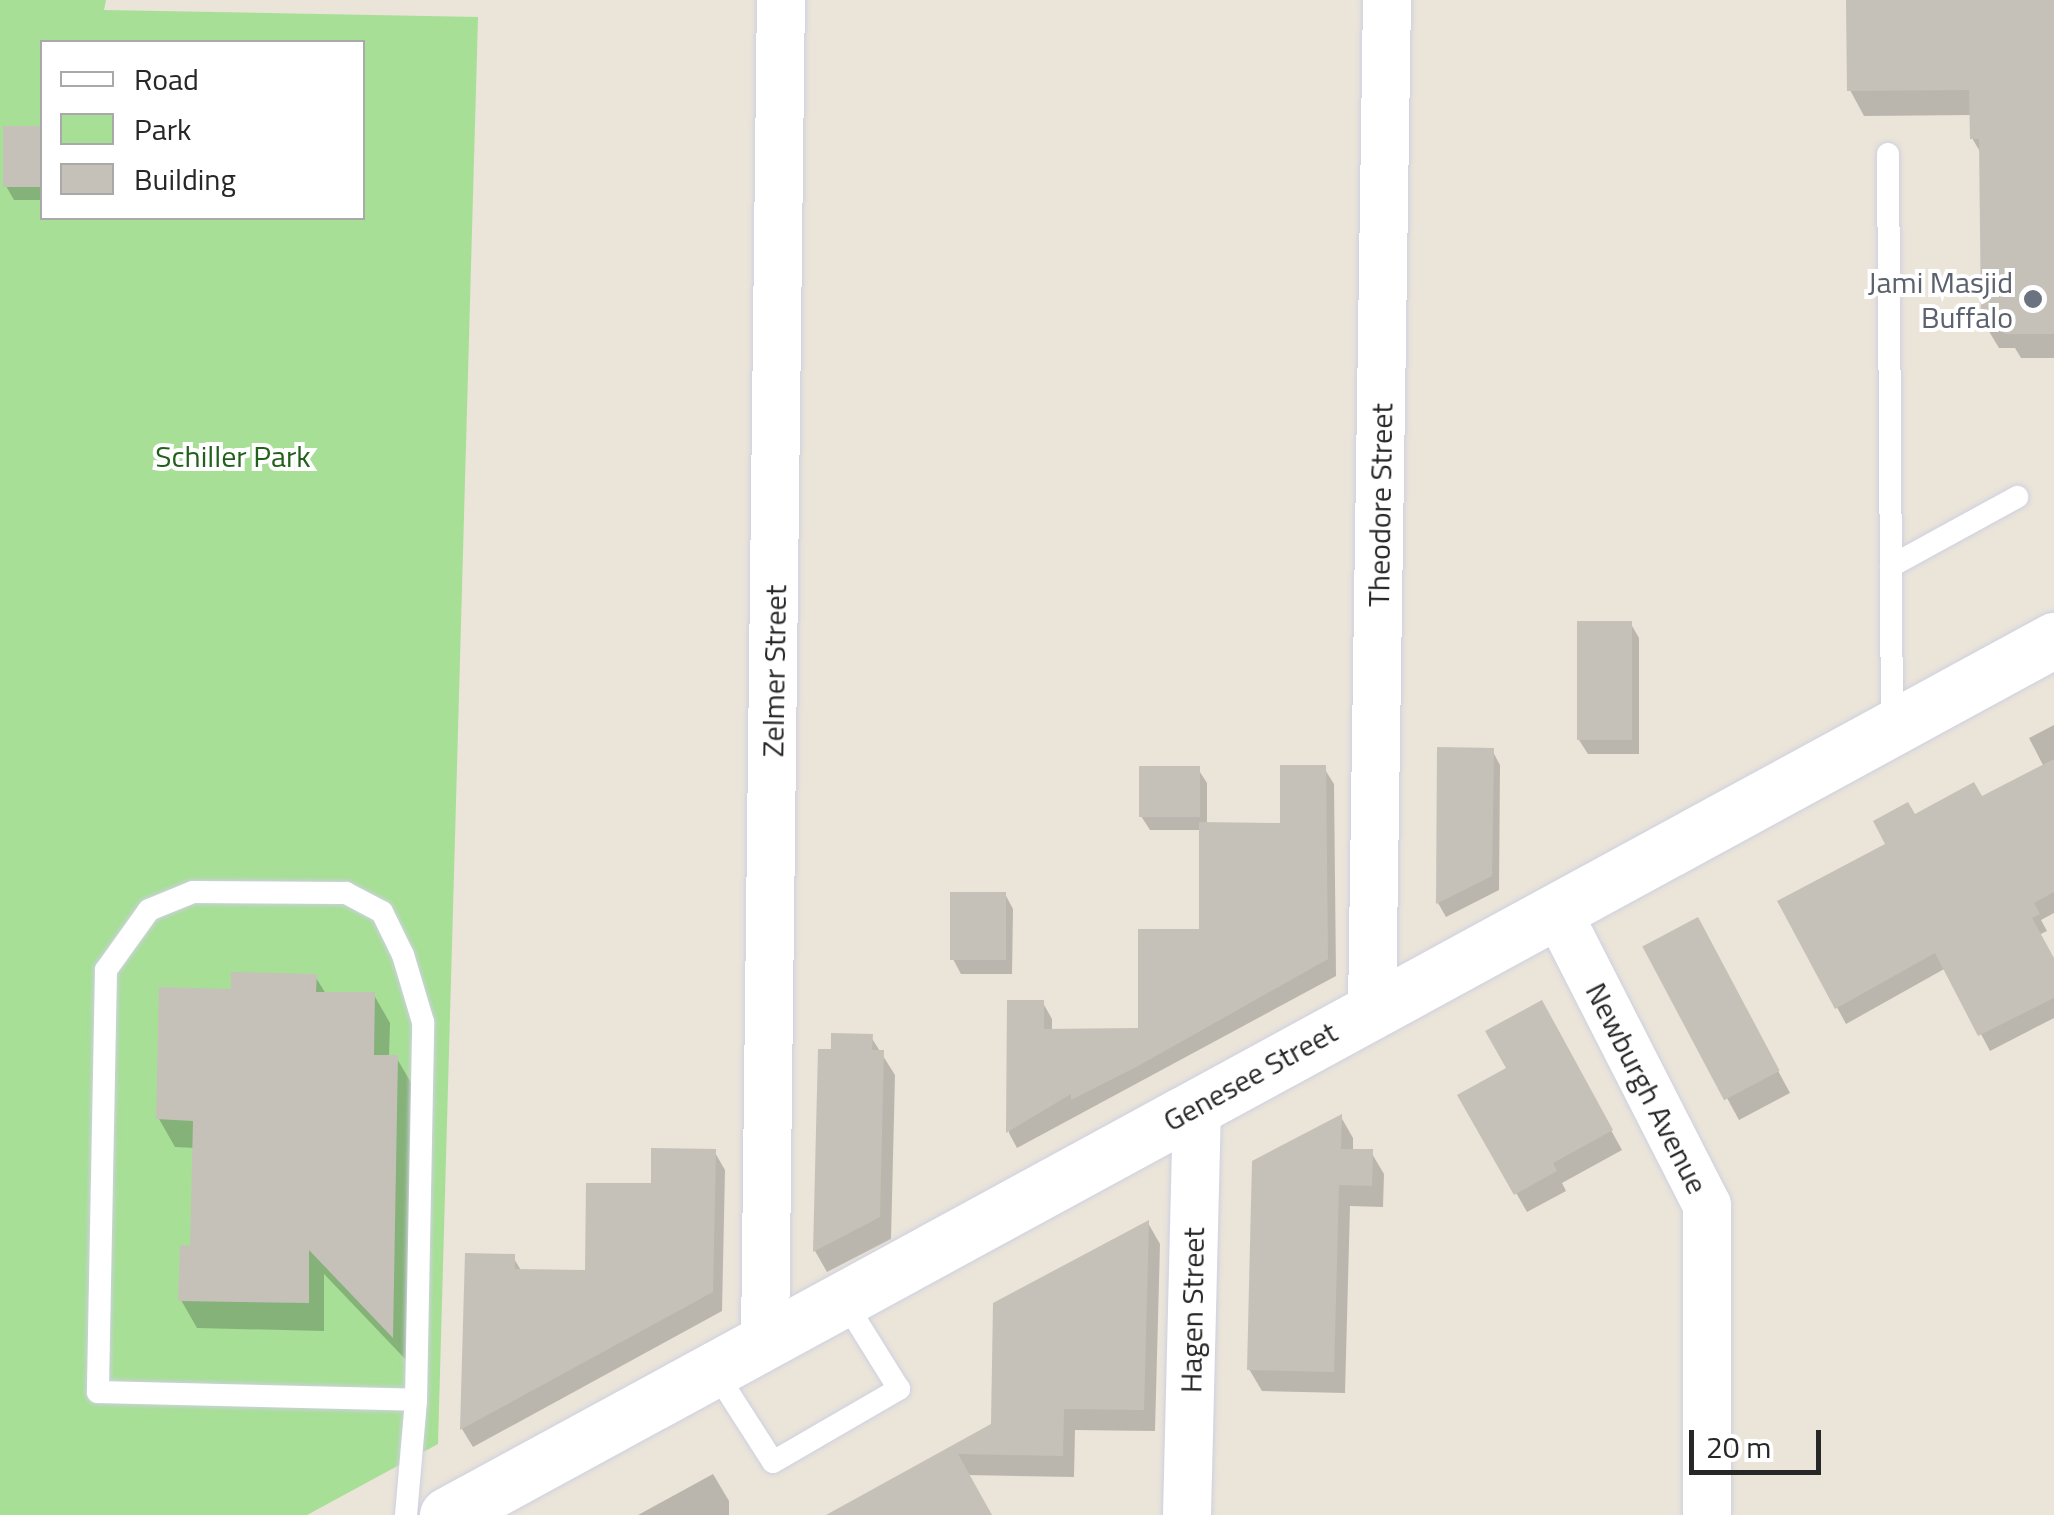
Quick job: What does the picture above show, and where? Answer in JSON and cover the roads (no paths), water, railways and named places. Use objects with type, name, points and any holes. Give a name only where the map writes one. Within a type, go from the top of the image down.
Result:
[{"type":"main road","name":"Genesee Street","points":[[463,1511],[842,1298],[2054,640]]},
{"type":"street","name":"Zelmer Street","points":[[765,1341],[782,0]]},
{"type":"street","name":"Theodore Street","points":[[1372,1009],[1388,0]]},
{"type":"street","name":"Newburgh Avenue","points":[[1556,908],[1707,1205],[1706,1515]]},
{"type":"street","name":"Hagen Street","points":[[1187,1515],[1197,1106]]},
{"type":"lane","points":[[1888,154],[1892,726]]},
{"type":"lane","points":[[1891,566],[2017,497]]},
{"type":"lane","points":[[406,1515],[416,1400],[423,1022],[403,955],[382,912],[346,893],[193,892],[150,910],[106,970],[98,1392],[416,1400]]},
{"type":"lane","points":[[714,1370],[774,1462],[899,1389],[842,1298]]},
{"type":"place","name":"Jami Masjid Buffalo","points":[[2033,299]]},
{"type":"park label","name":"Schiller Park","points":[[233,456]]}]
